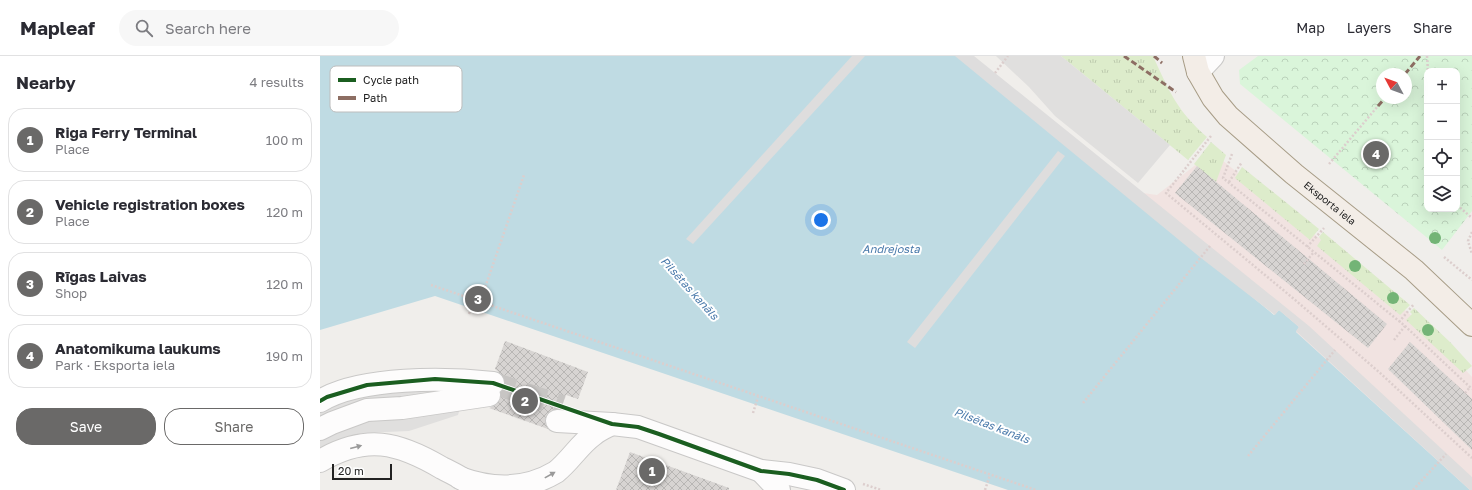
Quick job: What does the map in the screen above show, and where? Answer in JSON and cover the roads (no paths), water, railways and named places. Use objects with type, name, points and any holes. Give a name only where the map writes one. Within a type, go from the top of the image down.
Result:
[{"type":"main road","name":"Eksporta iela","points":[[1178,56],[1196,64],[1212,98],[1254,140],[1414,270],[1472,325]]},
{"type":"street","points":[[1196,64],[1213,56]]},
{"type":"street","points":[[320,401],[327,396],[367,385],[435,379],[463,380],[491,389],[456,400],[402,408],[367,410],[320,429]]},
{"type":"street","points":[[320,416],[368,397],[399,396],[426,391],[463,380]]},
{"type":"street","points":[[320,440],[356,424],[422,418],[456,400]]},
{"type":"street","points":[[559,414],[612,424],[638,427],[761,471],[789,474],[808,485],[844,490]]},
{"type":"street","points":[[320,461],[333,453],[360,445],[387,444],[427,459],[468,484],[507,490],[530,486],[556,472],[592,435],[612,424]]},
{"type":"street","points":[[761,471],[779,490]]},
{"type":"water","name":"Andrejosta","points":[[320,56],[961,56],[1274,315],[1279,310],[1299,327],[1296,332],[1470,490],[1008,490],[435,296],[320,330]]},
{"type":"tunnel","points":[[493,383],[562,406]]},
{"type":"place","name":"Anatomikuma laukums","points":[[1376,154]]},
{"type":"place","name":"Rīgas Laivas","points":[[478,299]]},
{"type":"place","name":"Vehicle registration boxes","points":[[525,401]]},
{"type":"place","name":"Riga Ferry Terminal","points":[[652,471]]},
{"type":"water label","name":"Pilsētas kanāls","points":[[690,288]]},
{"type":"water label","name":"Pilsētas kanāls","points":[[992,425]]}]
